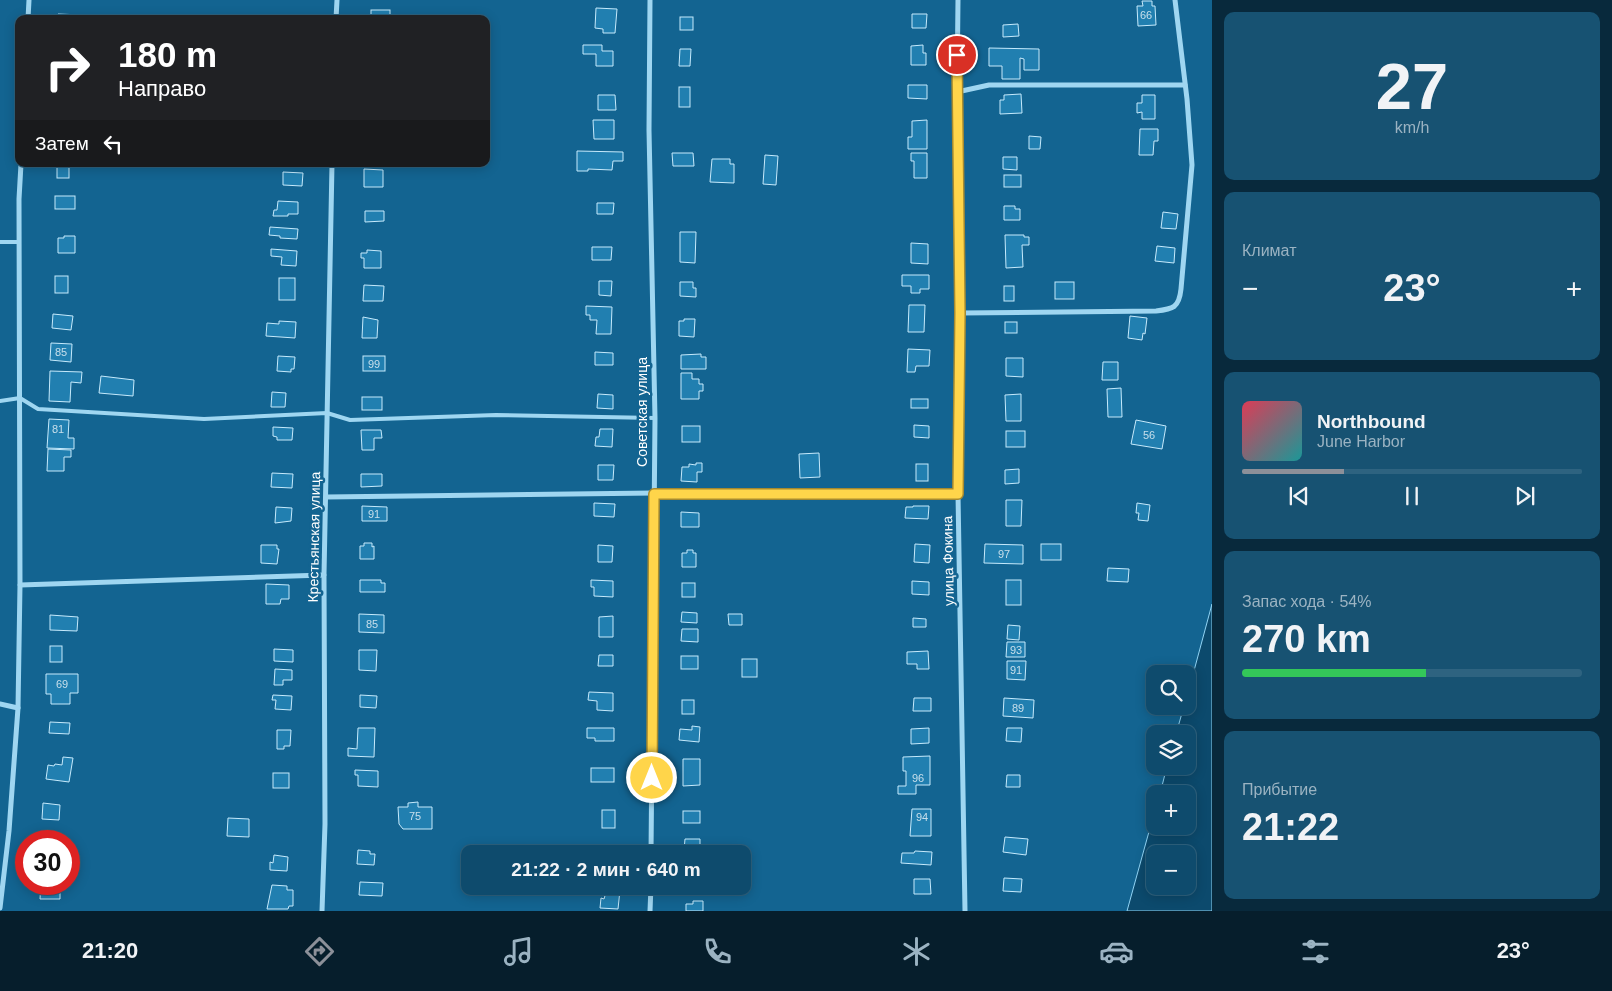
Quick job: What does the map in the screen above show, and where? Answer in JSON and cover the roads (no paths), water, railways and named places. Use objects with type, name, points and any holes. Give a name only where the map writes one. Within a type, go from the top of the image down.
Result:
[{"type":"street","points":[[28,15],[29,0]]},
{"type":"street","points":[[336,15],[337,0]]},
{"type":"street","name":"Советская улица","points":[[650,0],[649,130],[655,418],[651,845]]},
{"type":"street","name":"улица Фокина","points":[[958,0],[957,92],[960,313],[958,494],[966,911]]},
{"type":"street","points":[[960,313],[1156,311],[1173,308],[1180,297],[1192,165],[1175,0]]},
{"type":"street","points":[[957,92],[989,85],[1185,85]]},
{"type":"street","points":[[0,908],[9,831],[18,708],[20,585],[19,242],[21,167]]},
{"type":"street","name":"Крестьянская улица","points":[[322,911],[325,824],[324,575],[326,413],[332,167]]},
{"type":"street","points":[[326,497],[958,494]]},
{"type":"street","points":[[20,585],[324,575]]},
{"type":"street","points":[[0,704],[18,708]]},
{"type":"street","points":[[650,895],[650,911]]},
{"type":"lane","points":[[0,242],[19,242]]},
{"type":"lane","points":[[0,401],[20,398],[38,410],[204,419],[326,413],[350,420],[496,416],[655,418]]},
{"type":"water","points":[[1212,604],[1212,911],[1127,911],[1148,835],[1196,835],[1196,785],[1162,785],[1165,775],[1196,775],[1196,725],[1179,725],[1181,715],[1196,715],[1196,665]]}]
